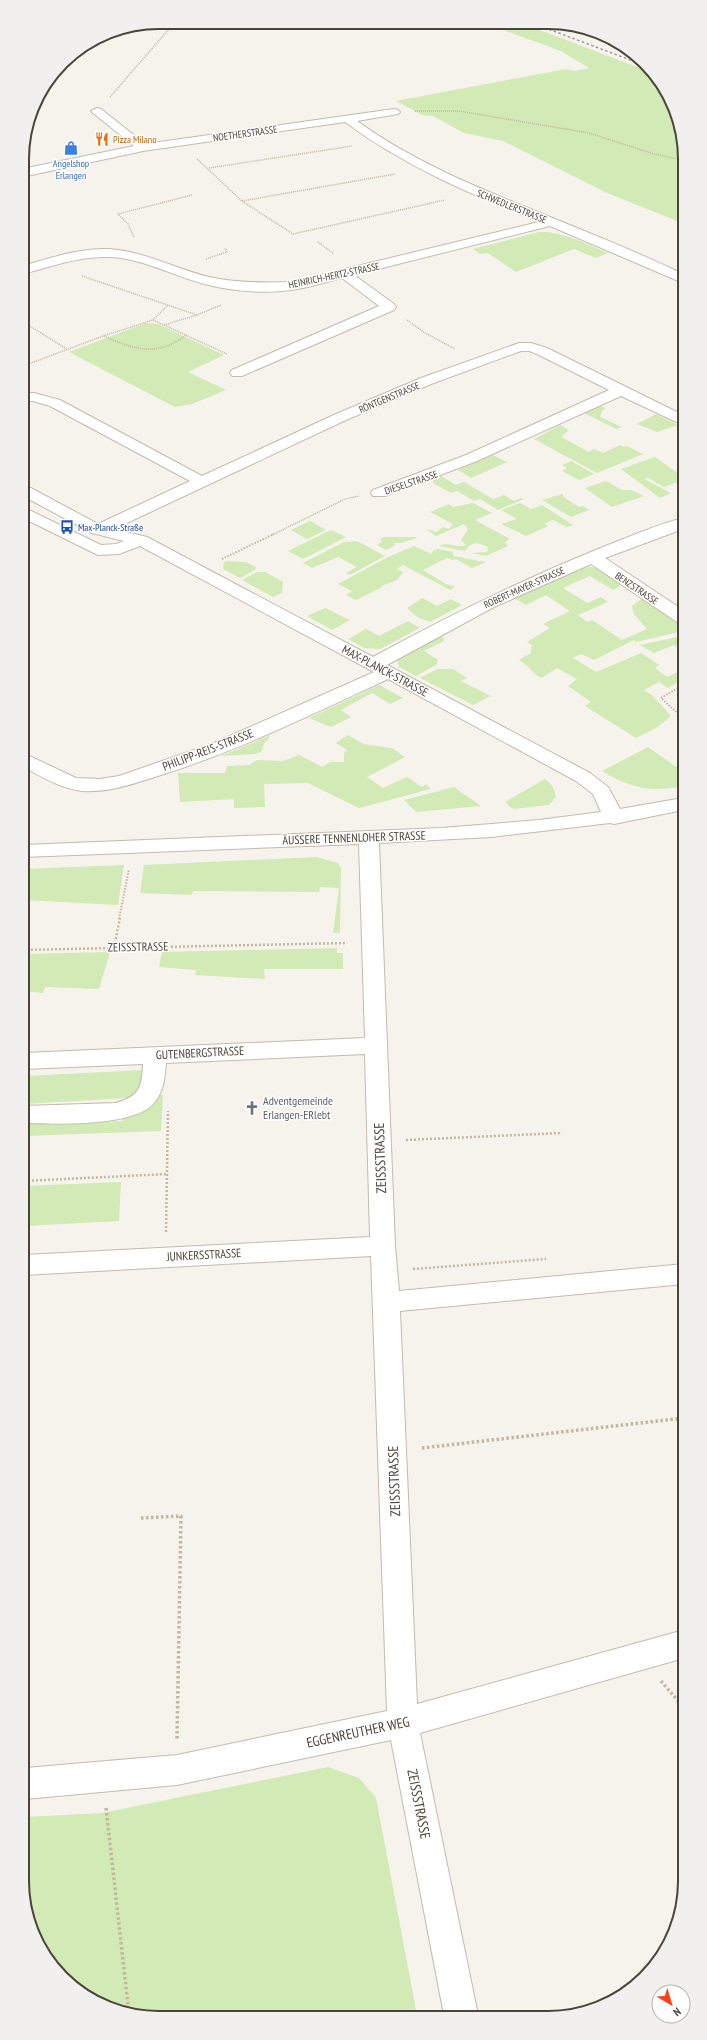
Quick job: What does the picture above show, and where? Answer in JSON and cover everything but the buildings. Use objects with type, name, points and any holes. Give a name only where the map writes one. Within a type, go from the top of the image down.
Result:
[{"type":"street","points":[[97,111],[143,148]]},
{"type":"street","name":"NOETHERSTRASSE","points":[[29,172],[143,148],[394,112]]},
{"type":"street","name":"SCHWEDLERSTRASSE","points":[[348,119],[379,142],[421,166],[647,262],[678,277]]},
{"type":"street","name":"HEINRICH-HERTZ-STRASSE","points":[[29,268],[74,255],[110,253],[129,256],[204,280],[251,287],[291,286],[552,222]]},
{"type":"street","points":[[344,274],[390,307]]},
{"type":"street","points":[[237,373],[390,307]]},
{"type":"street","name":"RÖNTGENSTRASSE","points":[[98,530],[341,417],[514,348],[531,347],[678,418]]},
{"type":"street","name":"DIESELSTRASSE","points":[[379,493],[429,476],[485,453],[621,390]]},
{"type":"street","points":[[29,397],[54,403],[201,481]]},
{"type":"street","name":"MAX-PLANCK-STRASSE","points":[[29,493],[98,530],[141,540],[583,777],[601,791],[614,818]]},
{"type":"street","points":[[29,515],[98,550],[119,549],[141,540]]},
{"type":"street","name":"ROBERT-MAYER-STRASSE","points":[[380,669],[477,608],[592,557],[678,525]]},
{"type":"street","name":"BENZSTRASSE","points":[[592,557],[678,615]]},
{"type":"street","name":"PHILIPP-REIS-STRASSE","points":[[29,762],[48,773],[78,784],[90,786],[118,782],[215,749],[380,669]]},
{"type":"street","name":"ÄUSSERE TENNENLOHER STRASSE","points":[[29,851],[369,838],[525,828],[614,818],[678,805]]},
{"type":"street","name":"ZEISSSTRASSE","points":[[369,838],[383,1246],[387,1302],[403,1723],[460,2011]]},
{"type":"street","name":"GUTENBERGSTRASSE","points":[[29,1061],[377,1045]]},
{"type":"street","points":[[29,1115],[117,1112],[134,1106],[147,1098],[154,1088],[155,1055]]},
{"type":"street","name":"JUNKERSSTRASSE","points":[[29,1265],[166,1256],[383,1246]]},
{"type":"street","points":[[387,1302],[678,1275]]},
{"type":"street","name":"EGGENREUTHER WEG","points":[[29,1784],[177,1770],[403,1723],[678,1646]]},
{"type":"path","points":[[97,111],[169,29]]},
{"type":"path","points":[[394,112],[459,111],[505,118],[590,133],[654,154],[678,159]]},
{"type":"path","points":[[208,168],[379,142]]},
{"type":"path","points":[[176,143],[208,168],[242,201],[293,234],[447,199]]},
{"type":"path","points":[[242,201],[395,174]]},
{"type":"path","points":[[118,214],[192,195]]},
{"type":"path","points":[[45,263],[197,315]]},
{"type":"path","points":[[163,325],[197,315],[223,304],[251,287]]},
{"type":"path","points":[[29,364],[104,336],[153,320],[168,305]]},
{"type":"path","points":[[390,307],[425,333],[479,361]]},
{"type":"path","points":[[153,320],[253,366]]},
{"type":"path","points":[[29,326],[68,349]]},
{"type":"path","points":[[104,336],[129,348],[150,351],[171,346],[186,335]]},
{"type":"path","name":"DIESELSTRASSE","points":[[199,570],[345,498],[379,493]]},
{"type":"path","points":[[678,688],[661,698],[678,713]]},
{"type":"path","points":[[114,947],[134,846]]},
{"type":"path","name":"ZEISSSTRASSE","points":[[29,950],[373,942]]},
{"type":"path","points":[[166,1256],[168,1103]]},
{"type":"path","points":[[379,1141],[562,1133]]},
{"type":"path","points":[[29,1181],[166,1174]]},
{"type":"path","points":[[385,1271],[550,1259]]},
{"type":"path","points":[[393,1451],[678,1419]]},
{"type":"path","points":[[141,1518],[181,1516],[177,1770]]},
{"type":"path","points":[[103,1778],[128,2008]]},
{"type":"green space","points":[[501,29],[537,29],[641,69],[661,94],[676,133],[678,150],[678,221],[607,193],[503,141],[464,133],[433,116],[422,115],[396,101],[566,69],[575,71],[589,68],[561,51]]},
{"type":"green space","points":[[539,232],[548,232],[566,236],[608,253],[596,258],[574,249],[516,272],[488,253],[480,254],[473,249]]},
{"type":"green space","points":[[146,323],[158,324],[224,355],[188,372],[226,390],[192,404],[175,407],[69,352]]},
{"type":"green space","points":[[600,406],[606,408],[602,411],[600,417],[622,427],[616,429],[584,413]]},
{"type":"green space","points":[[656,414],[678,425],[657,432],[637,424]]},
{"type":"green space","points":[[560,425],[569,430],[561,437],[589,452],[594,449],[603,453],[620,445],[624,447],[627,446],[643,454],[597,473],[534,439]]},
{"type":"green space","points":[[493,455],[507,462],[471,478],[458,470]]},
{"type":"green space","points":[[655,457],[678,473],[678,482],[664,487],[648,478],[644,479],[671,493],[660,498],[621,469]]},
{"type":"green space","points":[[571,461],[594,474],[579,480],[562,471],[567,468],[562,465]]},
{"type":"green space","points":[[441,476],[456,485],[464,482],[493,499],[504,495],[514,501],[521,498],[524,499],[498,510],[480,499],[474,501],[457,491],[451,493],[433,483],[433,479]]},
{"type":"green space","points":[[606,481],[622,490],[631,490],[644,496],[612,507],[585,488]]},
{"type":"green space","points":[[562,494],[565,498],[579,507],[583,506],[589,510],[571,517],[542,500]]},
{"type":"green space","points":[[473,503],[492,513],[475,520],[510,539],[505,542],[508,546],[486,556],[471,553],[487,552],[488,547],[477,543],[470,545],[465,551],[439,546],[445,544],[459,546],[466,545],[461,540],[468,529],[464,524],[436,536],[426,529],[437,532],[443,527],[449,529],[453,524],[430,512],[449,504],[453,507]]},
{"type":"green space","points":[[520,503],[531,509],[542,505],[573,525],[567,527],[553,520],[544,524],[548,526],[526,536],[501,524],[517,519],[501,510]]},
{"type":"green space","points":[[310,521],[326,530],[307,539],[291,530]]},
{"type":"green space","points":[[331,530],[346,537],[303,559],[288,551]]},
{"type":"green space","points":[[384,537],[417,538],[401,543],[395,543],[394,546],[386,550],[377,545],[382,541],[380,539]]},
{"type":"green space","points":[[357,541],[385,556],[350,575],[346,573],[357,567],[338,557],[312,568],[303,563],[344,542]]},
{"type":"green space","points":[[414,546],[431,554],[434,550],[438,549],[453,552],[453,556],[486,562],[472,568],[456,559],[452,560],[447,558],[423,570],[446,584],[455,587],[450,590],[403,565],[397,569],[403,572],[397,580],[381,586],[382,587],[356,600],[346,595],[352,591],[338,584],[388,557]]},
{"type":"green space","points":[[224,562],[246,562],[256,567],[255,570],[240,578],[223,569]]},
{"type":"green space","points":[[591,567],[600,569],[620,580],[619,587],[613,590],[590,576],[563,588],[587,603],[601,597],[608,602],[578,615],[587,622],[592,620],[622,640],[647,629],[634,614],[632,606],[643,598],[678,622],[678,632],[636,642],[634,640],[594,660],[581,654],[573,658],[596,672],[641,653],[659,665],[655,668],[667,677],[678,672],[678,682],[668,688],[659,682],[644,690],[653,696],[671,716],[656,728],[636,738],[585,706],[591,702],[568,686],[577,679],[557,668],[541,678],[519,660],[531,653],[532,645],[527,642],[550,628],[543,624],[570,611],[546,595],[526,605],[514,598],[582,568]]},
{"type":"green space","points":[[257,572],[265,572],[283,582],[282,593],[273,597],[242,580]]},
{"type":"green space","points":[[422,598],[437,606],[451,599],[462,605],[430,622],[417,617],[407,608]]},
{"type":"green space","points":[[325,608],[350,620],[332,630],[307,616]]},
{"type":"green space","points":[[408,621],[420,628],[380,649],[364,648],[348,639],[366,629],[379,636]]},
{"type":"green space","points":[[439,635],[444,638],[444,641],[424,651],[438,660],[436,665],[416,676],[399,667],[397,660]]},
{"type":"green space","points":[[678,637],[678,648],[674,645],[654,653],[640,645]]},
{"type":"green space","points":[[437,669],[453,669],[467,678],[461,681],[491,696],[473,705],[420,678]]},
{"type":"green space","points":[[379,685],[403,698],[390,704],[372,693],[341,710],[351,717],[331,727],[309,718]]},
{"type":"green space","points":[[348,735],[363,744],[392,748],[405,757],[367,777],[383,788],[407,777],[422,787],[426,784],[431,789],[359,808],[308,783],[264,784],[265,807],[234,808],[234,799],[180,802],[178,773],[225,773],[227,766],[249,765],[257,760],[283,761],[299,755],[322,767],[331,762],[344,762],[344,753],[347,750],[336,743]]},
{"type":"green space","points":[[269,736],[269,739],[264,743],[262,751],[255,754],[221,756]]},
{"type":"green space","points":[[648,747],[676,767],[678,766],[678,787],[660,789],[641,788],[622,782],[602,771]]},
{"type":"green space","points":[[545,779],[553,787],[556,797],[549,805],[513,809],[505,802]]},
{"type":"green space","points":[[454,787],[481,806],[416,812],[404,800]]},
{"type":"green space","points":[[316,857],[338,863],[341,868],[340,933],[333,933],[339,888],[320,887],[319,892],[194,891],[191,895],[140,893],[144,865]]},
{"type":"green space","points":[[124,865],[118,905],[29,900],[29,869]]},
{"type":"green space","points":[[337,948],[337,953],[343,953],[343,969],[264,969],[265,979],[195,975],[196,970],[159,967],[162,952]]},
{"type":"green space","points":[[110,952],[99,989],[45,987],[43,993],[29,992],[29,954]]},
{"type":"green space","points":[[145,1070],[140,1089],[133,1093],[132,1096],[127,1098],[29,1104],[29,1076]]},
{"type":"green space","points":[[160,1095],[163,1095],[161,1131],[29,1136],[29,1124],[123,1121],[123,1118],[132,1117],[132,1115],[154,1100],[158,1099]]},
{"type":"green space","points":[[121,1182],[119,1221],[29,1226],[29,1186]]},
{"type":"green space","points":[[328,1767],[359,1778],[376,1798],[416,2011],[159,2011],[133,2009],[101,1998],[67,1973],[46,1946],[39,1931],[31,1907],[30,1898],[29,1817],[102,1813]]},
{"type":"railway","points":[[548,29],[633,61]]},
{"type":"place","name":"Pizza Milano","points":[[102,139]]},
{"type":"place","name":"Angelshop Erlangen","points":[[71,148]]},
{"type":"place","name":"Max-Planck-Straße","points":[[67,527]]},
{"type":"place","name":"Adventgemeinde Erlangen-ERlebt","points":[[252,1108]]}]
